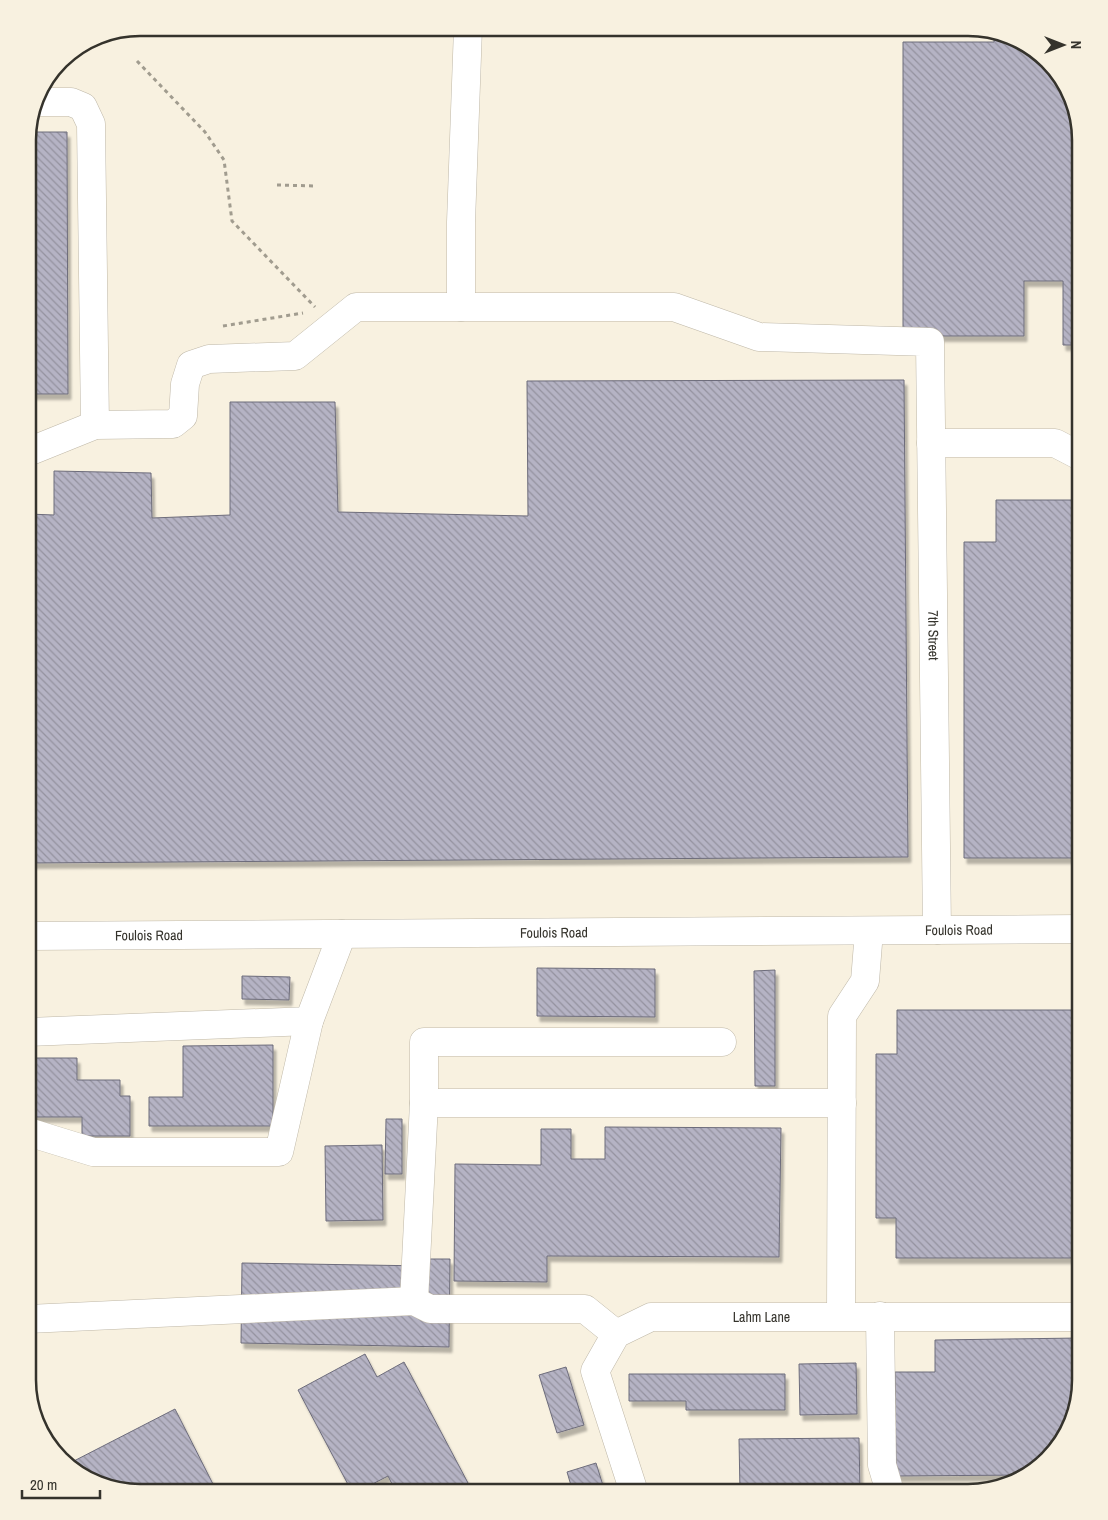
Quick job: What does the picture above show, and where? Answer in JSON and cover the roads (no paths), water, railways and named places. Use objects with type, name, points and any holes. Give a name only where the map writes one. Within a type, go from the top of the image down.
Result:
[{"type":"street","points":[[36,449],[94,424],[173,424],[183,416],[185,384],[191,364],[209,359],[296,356],[356,308],[461,308],[461,222],[468,36]]},
{"type":"street","points":[[43,102],[71,102],[83,107],[91,124],[94,424]]},
{"type":"street","name":"7th Street","points":[[461,308],[674,308],[759,337],[930,342],[937,930]]},
{"type":"street","points":[[931,443],[1055,443],[1072,452]]},
{"type":"street","name":"Foulois Road","points":[[36,936],[1072,929]]},
{"type":"street","points":[[841,1316],[842,1016],[865,981],[868,931]]},
{"type":"street","points":[[36,1134],[93,1152],[279,1152],[309,1021],[342,934]]},
{"type":"street","points":[[36,1032],[309,1021]]},
{"type":"street","points":[[414,1300],[424,1103],[424,1042],[722,1042]]},
{"type":"street","points":[[424,1103],[842,1103]]},
{"type":"street","points":[[36,1319],[414,1300],[430,1309],[585,1309],[616,1334],[595,1371],[631,1484]]},
{"type":"street","points":[[880,1316],[882,1465],[888,1484]]},
{"type":"street","name":"Lahm Lane","points":[[616,1334],[651,1317],[1072,1317]]}]
